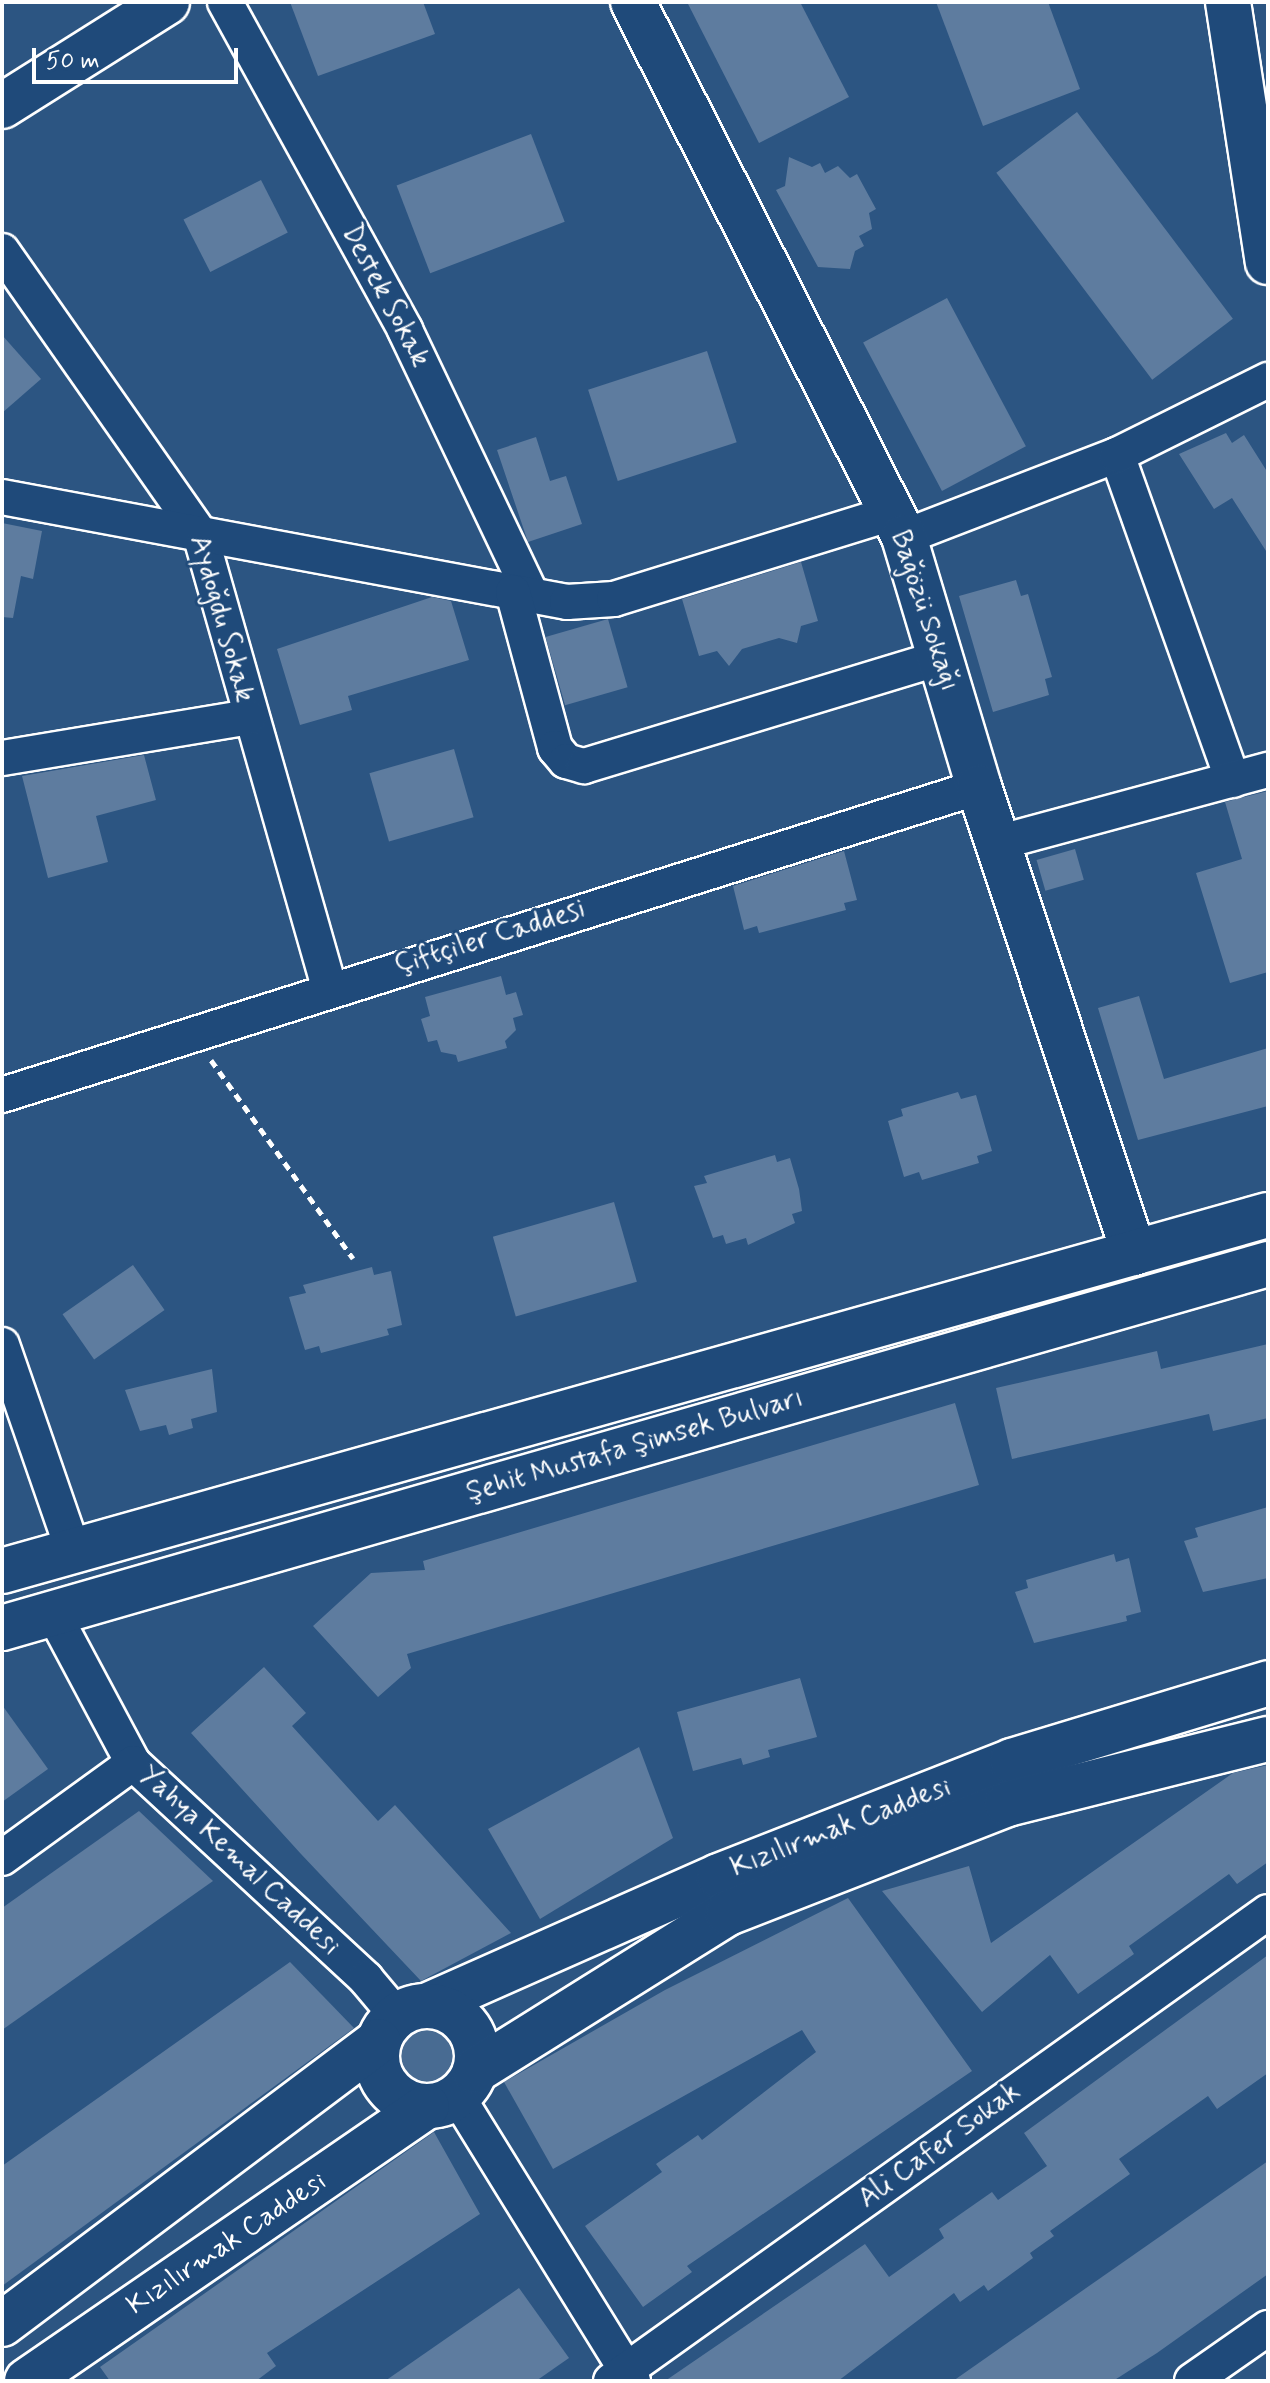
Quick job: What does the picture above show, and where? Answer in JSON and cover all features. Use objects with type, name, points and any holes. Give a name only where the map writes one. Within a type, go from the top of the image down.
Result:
[{"type":"main road","points":[[2,106],[167,2]]},
{"type":"main road","name":"Bağözü Sokağı","points":[[633,2],[898,525],[997,843],[1134,1253]]},
{"type":"main road","points":[[1228,2],[1268,262]]},
{"type":"main road","points":[[1247,2],[1268,59]]},
{"type":"main road","name":"Şehit Mustafa Şimsek Bulvarı","points":[[2,1571],[1268,1215]]},
{"type":"main road","name":"Şehit Mustafa Şimsek Bulvarı","points":[[2,1628],[52,1611],[1268,1264]]},
{"type":"main road","name":"Kızılırmak Caddesi","points":[[2,2324],[401,2021],[719,1876],[1012,1761],[1268,1683]]},
{"type":"main road","name":"Kızılırmak Caddesi","points":[[27,2381],[453,2091],[728,1913],[1007,1804],[1268,1739]]},
{"type":"main road","points":[[456,2015],[467,2026],[477,2055],[453,2091],[387,2086],[376,2057],[401,2021],[456,2015]]},
{"type":"street","name":"Destek Sokak","points":[[225,2],[405,330],[523,594],[555,748],[584,766],[940,658]]},
{"type":"street","name":"Aydoğdu Sokak","points":[[2,251],[200,534],[249,717],[329,988]]},
{"type":"street","points":[[2,497],[523,594],[614,599],[898,525],[1117,455],[1268,380]]},
{"type":"street","points":[[1117,455],[1233,780]]},
{"type":"street","points":[[2,758],[249,717]]},
{"type":"street","points":[[997,843],[1268,770]]},
{"type":"street","name":"Çiftçiler Caddesi","points":[[2,1095],[329,988],[979,787]]},
{"type":"street","points":[[2,1345],[73,1550]]},
{"type":"street","name":"Yahya Kemal Caddesi","points":[[52,1611],[133,1763],[366,1979],[401,2021]]},
{"type":"street","points":[[2,1858],[133,1763]]},
{"type":"street","name":"Ali Cafer Sokak","points":[[624,2377],[1268,1912]]},
{"type":"street","points":[[453,2091],[624,2377]]},
{"type":"street","points":[[1192,2381],[1268,2328]]},
{"type":"path","points":[[192,1033],[353,1258]]},
{"type":"shaded area","points":[[427,2027],[448,2035],[456,2056],[448,2077],[427,2085],[406,2077],[398,2056],[406,2035]]},
{"type":"building","points":[[290,2],[423,2],[435,34],[318,76]]},
{"type":"building","points":[[687,2],[800,2],[849,97],[759,143]]},
{"type":"building","points":[[936,2],[1048,2],[1080,89],[983,126]]},
{"type":"building","points":[[1077,112],[1233,319],[1152,380],[996,173]]},
{"type":"building","points":[[531,134],[565,222],[430,273],[397,186]]},
{"type":"building","points":[[789,157],[812,167],[820,163],[825,173],[838,166],[850,178],[857,174],[876,209],[869,213],[872,229],[859,236],[864,246],[855,251],[850,269],[818,267],[776,190],[785,186]]},
{"type":"building","points":[[261,180],[288,233],[210,272],[183,219]]},
{"type":"building","points":[[947,298],[1026,446],[942,491],[863,343]]},
{"type":"building","points":[[2,335],[41,379],[2,413]]},
{"type":"building","points":[[707,351],[737,442],[618,481],[588,390]]},
{"type":"building","points":[[1226,433],[1232,443],[1244,435],[1268,473],[1268,554],[1232,498],[1214,509],[1179,454]]},
{"type":"building","points":[[536,437],[550,481],[566,476],[582,524],[528,542],[497,450]]},
{"type":"building","points":[[2,523],[42,531],[33,579],[21,576],[13,618],[2,617]]},
{"type":"building","points":[[801,562],[818,621],[801,626],[797,643],[779,638],[742,649],[729,666],[717,651],[699,656],[682,599]]},
{"type":"building","points":[[1016,580],[1021,596],[1028,594],[1052,677],[1045,679],[1049,695],[993,712],[959,596]]},
{"type":"building","points":[[432,597],[451,601],[469,660],[348,696],[352,710],[300,725],[277,649]]},
{"type":"building","points":[[608,619],[628,687],[565,705],[546,637]]},
{"type":"building","points":[[454,749],[474,817],[389,842],[369,773]]},
{"type":"building","points":[[144,755],[156,800],[96,816],[108,862],[48,878],[22,776]]},
{"type":"building","points":[[1268,791],[1268,972],[1230,983],[1196,873],[1242,859],[1225,802]]},
{"type":"building","points":[[1075,849],[1084,880],[1045,891],[1037,860]]},
{"type":"building","points":[[844,851],[857,900],[844,903],[846,910],[759,933],[757,926],[744,930],[733,886]]},
{"type":"building","points":[[501,976],[506,995],[516,992],[523,1015],[513,1018],[516,1030],[505,1041],[507,1048],[458,1062],[456,1055],[441,1052],[437,1040],[428,1042],[421,1019],[430,1016],[425,997]]},
{"type":"building","points":[[1139,996],[1164,1079],[1268,1048],[1268,1106],[1138,1140],[1098,1008]]},
{"type":"building","points":[[958,1092],[961,1099],[976,1095],[992,1151],[977,1156],[979,1163],[922,1180],[919,1172],[904,1177],[888,1121],[903,1116],[901,1109]]},
{"type":"building","points":[[775,1155],[777,1162],[790,1158],[802,1211],[792,1214],[795,1223],[748,1245],[746,1238],[726,1244],[723,1235],[713,1238],[694,1186],[707,1183],[704,1176]]},
{"type":"building","points":[[614,1202],[637,1282],[516,1317],[493,1237]]},
{"type":"building","points":[[133,1265],[165,1310],[94,1359],[63,1314]]},
{"type":"building","points":[[372,1267],[374,1275],[391,1271],[402,1325],[387,1329],[389,1335],[321,1353],[319,1346],[305,1350],[289,1297],[306,1293],[303,1285]]},
{"type":"building","points":[[1268,1344],[1268,1418],[1213,1431],[1209,1414],[1012,1459],[996,1388],[1157,1351],[1161,1369]]},
{"type":"building","points":[[212,1369],[217,1412],[191,1419],[193,1428],[169,1435],[166,1425],[140,1431],[125,1390]]},
{"type":"building","points":[[955,1403],[979,1485],[407,1654],[411,1668],[378,1697],[313,1626],[371,1573],[425,1570],[423,1561]]},
{"type":"building","points":[[1268,1507],[1268,1578],[1203,1592],[1184,1541],[1198,1537],[1195,1528]]},
{"type":"building","points":[[1114,1554],[1116,1562],[1129,1558],[1141,1612],[1126,1616],[1127,1621],[1034,1643],[1015,1592],[1028,1588],[1026,1580]]},
{"type":"building","points":[[264,1667],[306,1713],[292,1726],[378,1821],[395,1805],[511,1933],[421,1981],[301,1854],[191,1733]]},
{"type":"building","points":[[800,1678],[817,1737],[768,1750],[770,1757],[743,1765],[741,1758],[693,1771],[677,1712]]},
{"type":"building","points":[[2,1705],[48,1769],[2,1802]]},
{"type":"building","points":[[639,1747],[673,1838],[540,1919],[488,1829]]},
{"type":"building","points":[[1268,1765],[1268,1862],[1237,1884],[1229,1874],[1129,1946],[1134,1954],[1078,1994],[1050,1955],[982,2012],[882,1891],[969,1866],[991,1943],[1233,1773]]},
{"type":"building","points":[[139,1811],[213,1881],[2,2030],[2,1908]]},
{"type":"building","points":[[848,1898],[972,2071],[687,2266],[692,2272],[643,2307],[585,2226],[662,2172],[656,2164],[698,2135],[702,2140],[816,2052],[802,2030],[553,2169],[504,2082],[665,1990]]},
{"type":"building","points":[[1268,1955],[1268,2073],[1217,2109],[1208,2096],[1119,2159],[1130,2174],[1050,2231],[1054,2236],[1030,2253],[1033,2258],[988,2291],[984,2285],[960,2302],[954,2293],[838,2381],[665,2381],[865,2244],[889,2277],[944,2238],[939,2229],[992,2192],[998,2200],[1047,2166],[1024,2133]]},
{"type":"building","points":[[290,1962],[354,2028],[2,2286],[2,2166]]},
{"type":"building","points":[[434,2132],[480,2214],[267,2353],[276,2366],[256,2381],[110,2381],[100,2367]]},
{"type":"building","points":[[1268,2161],[1268,2274],[1157,2353],[1113,2381],[953,2381]]},
{"type":"building","points":[[519,2288],[569,2358],[536,2381],[385,2381]]}]
